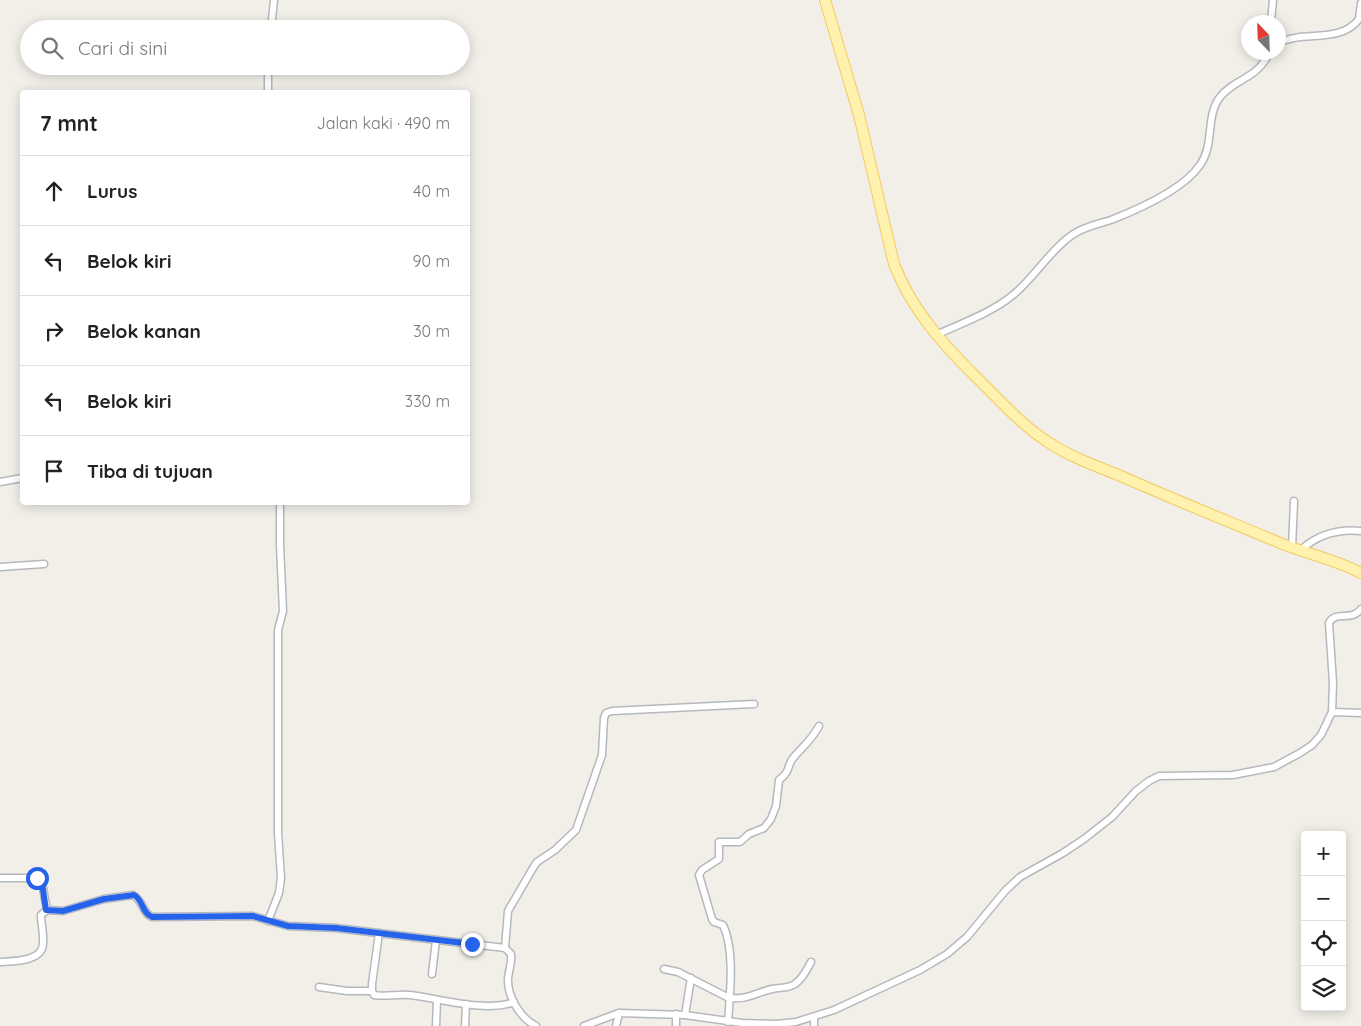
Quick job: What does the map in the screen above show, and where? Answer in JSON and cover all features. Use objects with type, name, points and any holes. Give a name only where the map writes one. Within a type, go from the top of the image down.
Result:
[{"type":"main road","points":[[825,0],[859,115],[894,264],[910,299],[936,335],[1018,418],[1048,443],[1178,502],[1361,573]]},
{"type":"street","points":[[273,20],[274,0]]},
{"type":"street","points":[[1272,15],[1273,0]]},
{"type":"street","points":[[1286,40],[1340,33],[1360,19],[1361,3]]},
{"type":"street","points":[[936,335],[987,311],[1014,294],[1073,234],[1142,206],[1174,189],[1189,178],[1206,155],[1209,146],[1211,116],[1216,104],[1226,90],[1259,68],[1266,60]]},
{"type":"street","points":[[268,75],[268,90]]},
{"type":"street","points":[[0,482],[20,478]]},
{"type":"street","points":[[1294,501],[1296,549],[1323,536],[1344,531],[1361,531]]},
{"type":"street","points":[[268,921],[279,893],[281,878],[278,794],[278,630],[283,611],[280,505]]},
{"type":"street","points":[[0,567],[44,564]]},
{"type":"street","points":[[584,1026],[619,1013],[676,1014],[728,1022],[777,1024],[796,1022],[814,1017],[870,994],[920,970],[947,954],[967,937],[1020,877],[1084,839],[1112,817],[1136,791],[1149,781],[1159,776],[1234,775],[1274,767],[1312,745],[1321,736],[1332,712],[1333,684],[1329,623],[1332,618],[1353,616],[1361,609]]},
{"type":"street","points":[[506,948],[508,912],[533,868],[537,862],[555,850],[576,830],[602,755],[604,718],[606,713],[612,710],[754,704]]},
{"type":"street","points":[[1332,712],[1361,713]]},
{"type":"street","points":[[728,1022],[730,960],[726,936],[723,926],[712,919],[699,875],[702,870],[719,858],[719,842],[740,842],[749,834],[760,830],[768,824],[776,806],[779,780],[788,773],[792,759],[808,744],[819,726]]},
{"type":"street","points":[[0,878],[37,878],[42,883],[46,910]]},
{"type":"street","points":[[0,962],[29,959],[41,950],[44,944],[41,915],[46,910],[63,911],[104,899],[130,895],[137,897],[146,913],[152,917],[253,916],[288,926],[379,933],[506,948],[509,950],[512,958],[508,979],[514,1002],[525,1020],[536,1026]]},
{"type":"street","points":[[379,933],[372,990],[372,993],[376,996],[406,995],[490,1006],[514,1002]]},
{"type":"street","points":[[432,974],[436,940]]},
{"type":"street","points":[[664,969],[678,972],[729,998],[744,998],[772,989],[785,989],[795,984],[803,976],[811,962]]},
{"type":"street","points":[[685,1015],[691,978]]},
{"type":"street","points":[[319,987],[347,991],[372,990]]},
{"type":"street","points":[[436,1026],[437,1000]]},
{"type":"street","points":[[466,1004],[466,1026]]},
{"type":"street","points":[[616,1026],[619,1013]]},
{"type":"street","points":[[676,1014],[676,1026]]},
{"type":"street","points":[[814,1017],[814,1026]]},
{"type":"route","points":[[37,878],[42,883],[46,910],[63,911],[104,899],[134,895],[148,916],[152,917],[253,916],[288,926],[336,928],[472,944]]}]
